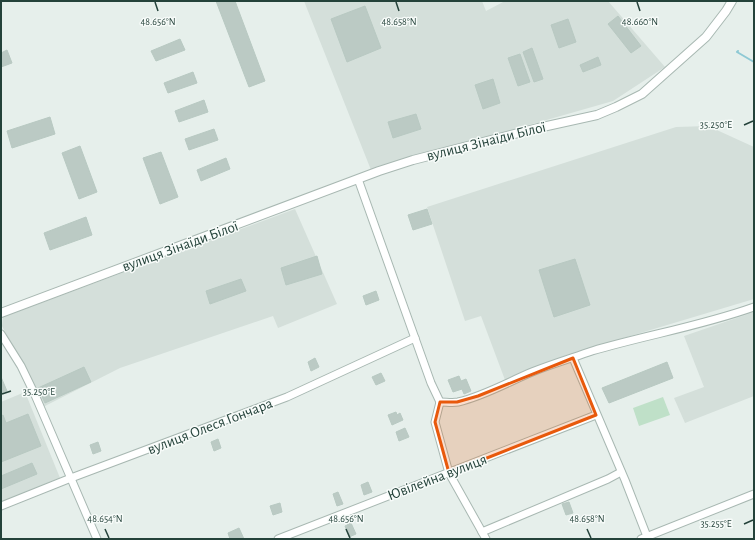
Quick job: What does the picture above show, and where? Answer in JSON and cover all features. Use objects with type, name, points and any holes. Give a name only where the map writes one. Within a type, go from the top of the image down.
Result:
[{"type":"street","name":"вулиця Зінаїди Білої","points":[[1,312],[358,179],[414,160],[538,128],[597,115],[616,107],[642,94],[706,37],[732,1]]},
{"type":"street","points":[[358,179],[431,383],[440,402],[435,422],[449,473],[486,539]]},
{"type":"street","points":[[440,402],[457,402],[478,396],[532,372],[573,358],[645,337],[729,316],[754,307]]},
{"type":"street","points":[[1,334],[21,366],[35,395],[97,539]]},
{"type":"street","name":"вулиця Олеся Гончара","points":[[1,506],[71,478],[287,397],[415,338]]},
{"type":"street","points":[[573,358],[621,472],[645,538],[754,494]]},
{"type":"street","name":"Ювілейна вулиця","points":[[278,539],[596,415]]},
{"type":"street","points":[[482,532],[608,479],[621,472]]},
{"type":"highlighted area","points":[[573,358],[596,415],[449,473],[435,422],[440,402],[457,402],[478,396]]},
{"type":"shaded area","points":[[304,1],[482,1],[486,11],[505,1],[608,1],[665,67],[613,101],[371,170]]},
{"type":"shaded area","points":[[708,126],[754,147],[754,299],[567,355],[505,380],[481,316],[465,321],[427,207],[676,127]]},
{"type":"shaded area","points":[[295,209],[337,304],[278,328],[273,316],[120,368],[43,407],[2,326],[3,317]]},
{"type":"shaded area","points":[[754,312],[754,396],[685,423],[674,398],[704,387],[684,336]]},
{"type":"shaded area","points":[[25,392],[60,478],[1,502],[1,402]]},
{"type":"green space","points":[[663,397],[670,415],[639,426],[633,408]]},
{"type":"building","points":[[216,1],[235,1],[265,81],[249,87]]},
{"type":"building","points":[[365,6],[381,48],[347,62],[331,19]]},
{"type":"building","points":[[618,16],[641,46],[631,53],[608,24]]},
{"type":"building","points":[[568,19],[576,42],[559,48],[551,25]]},
{"type":"building","points":[[180,39],[185,50],[156,61],[151,51]]},
{"type":"building","points":[[532,48],[543,79],[534,82],[523,52]]},
{"type":"building","points":[[7,50],[12,63],[1,67],[1,53]]},
{"type":"building","points":[[520,54],[530,82],[518,86],[508,58]]},
{"type":"building","points":[[598,57],[601,65],[583,72],[580,65]]},
{"type":"building","points":[[193,72],[197,83],[168,93],[164,83]]},
{"type":"building","points":[[493,79],[500,103],[483,109],[475,85]]},
{"type":"building","points":[[204,100],[208,112],[179,122],[175,111]]},
{"type":"building","points":[[416,114],[421,129],[393,138],[388,122]]},
{"type":"building","points":[[50,117],[55,134],[12,148],[7,131]]},
{"type":"building","points":[[214,129],[218,140],[189,150],[185,139]]},
{"type":"building","points":[[80,146],[97,192],[79,199],[62,153]]},
{"type":"building","points":[[161,152],[178,197],[160,204],[143,158]]},
{"type":"building","points":[[226,158],[230,169],[201,181],[197,170]]},
{"type":"building","points":[[427,209],[432,224],[413,230],[408,215]]},
{"type":"building","points":[[86,217],[92,235],[50,250],[44,233]]},
{"type":"building","points":[[317,256],[322,274],[286,285],[281,268]]},
{"type":"building","points":[[575,259],[590,305],[554,317],[539,270]]},
{"type":"building","points":[[241,279],[246,291],[210,304],[206,291]]},
{"type":"building","points":[[376,291],[379,300],[366,305],[363,296]]},
{"type":"building","points":[[315,358],[319,367],[311,371],[308,362]]},
{"type":"building","points":[[667,362],[673,378],[609,403],[602,388]]},
{"type":"building","points":[[84,367],[91,382],[45,403],[38,388]]},
{"type":"building","points":[[381,373],[385,381],[376,385],[372,377]]},
{"type":"building","points":[[459,376],[461,381],[466,379],[471,391],[464,394],[462,389],[453,392],[448,380]]},
{"type":"building","points":[[1,377],[7,391],[1,393]]},
{"type":"building","points":[[396,412],[397,415],[400,413],[403,420],[392,425],[388,415]]},
{"type":"building","points":[[28,414],[41,446],[1,462],[1,416],[3,415],[6,423]]},
{"type":"building","points":[[405,428],[409,437],[399,441],[396,432]]},
{"type":"building","points":[[218,439],[221,448],[214,451],[211,442]]},
{"type":"building","points":[[98,442],[101,451],[93,454],[90,445]]},
{"type":"building","points":[[32,463],[37,474],[1,489],[1,476]]},
{"type":"building","points":[[368,482],[372,492],[364,495],[361,485]]},
{"type":"building","points":[[338,492],[343,504],[337,506],[333,494]]},
{"type":"building","points":[[569,502],[573,513],[566,515],[562,504]]},
{"type":"building","points":[[280,503],[282,512],[273,515],[270,506]]},
{"type":"building","points":[[351,523],[356,534],[349,537],[345,526]]},
{"type":"building","points":[[239,528],[244,539],[230,539],[228,533]]},
{"type":"waterway","points":[[738,51],[737,52],[754,62]]}]
